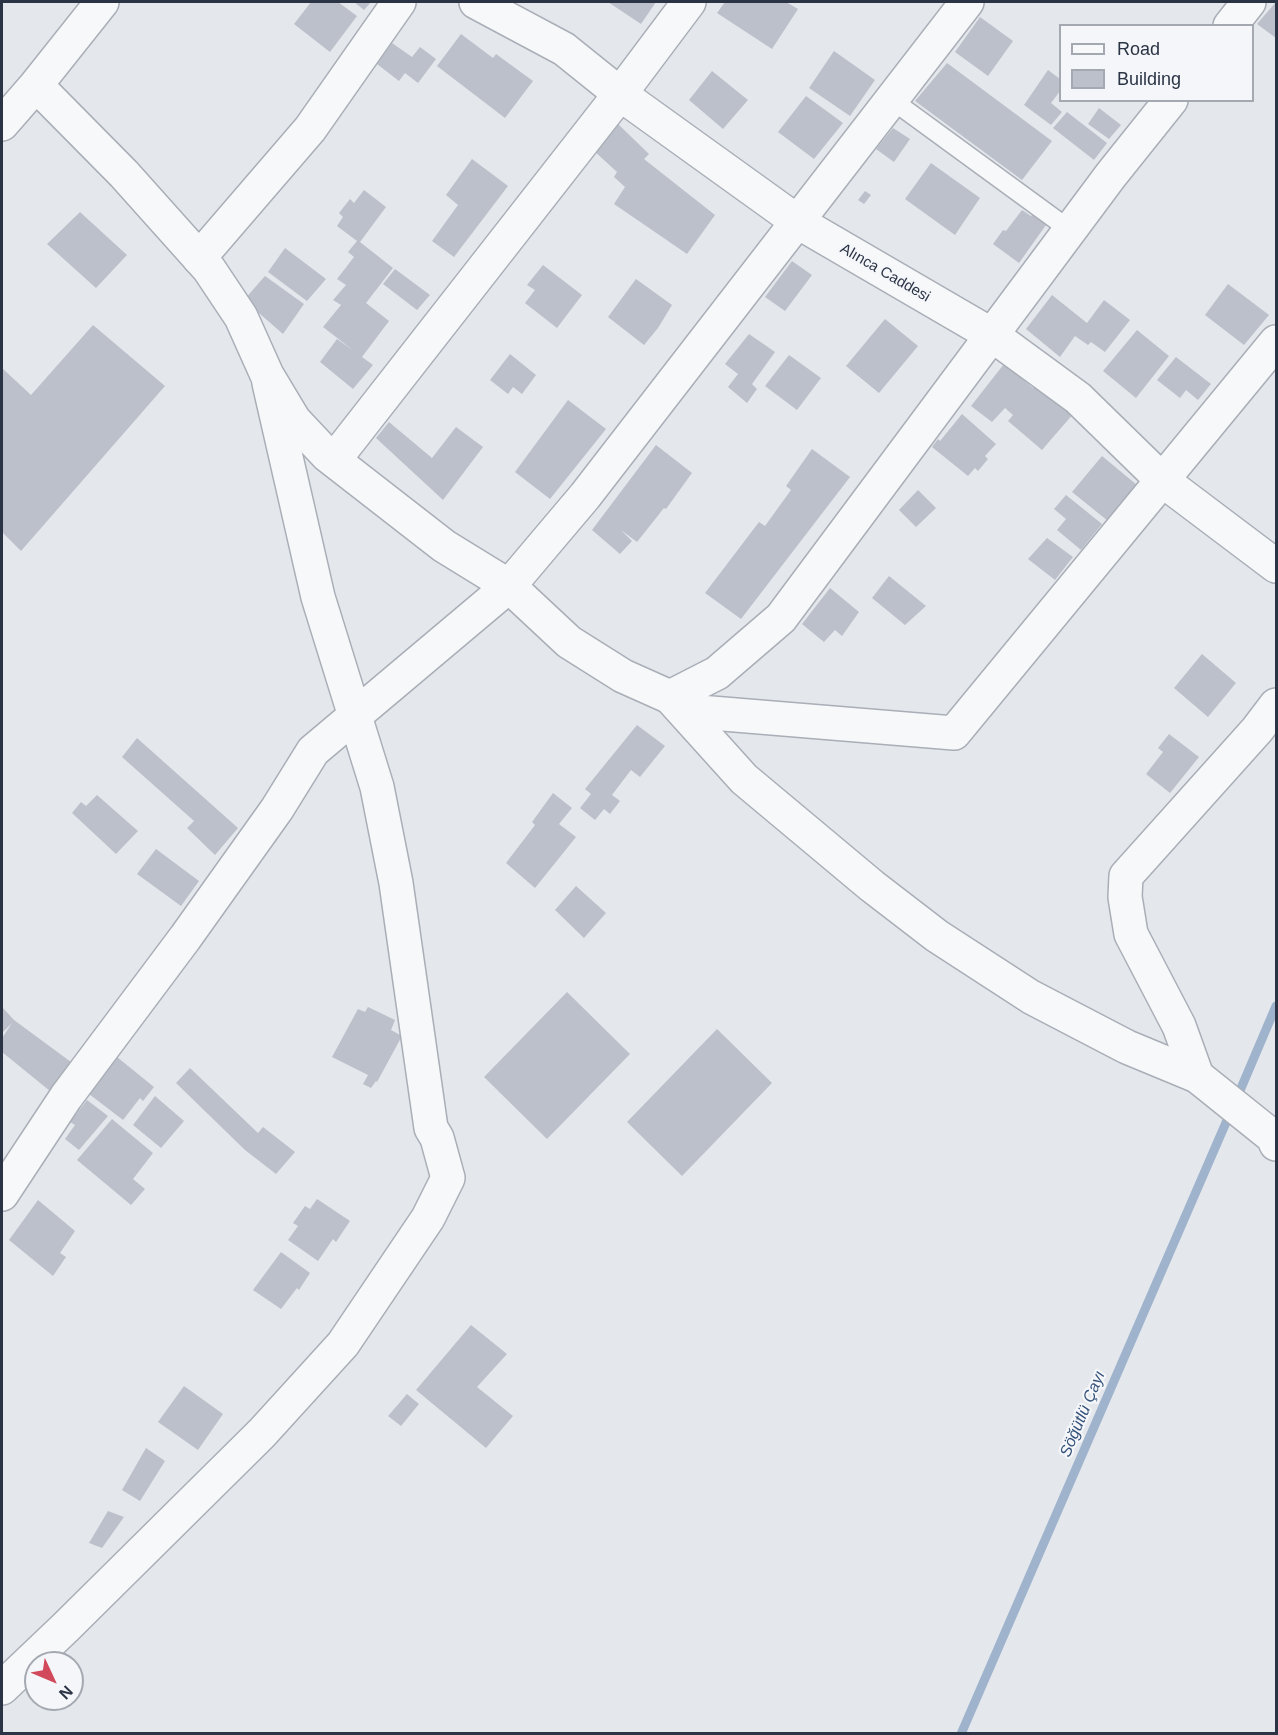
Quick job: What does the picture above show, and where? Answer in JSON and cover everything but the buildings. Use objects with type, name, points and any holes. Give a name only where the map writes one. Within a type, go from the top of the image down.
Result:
[{"type":"street","points":[[2,124],[102,2]]},
{"type":"street","points":[[199,258],[310,129],[399,2]]},
{"type":"street","name":"Alınca Caddesi","points":[[476,2],[564,49],[621,94],[798,222],[992,335],[1078,398],[1162,480],[1276,566]]},
{"type":"street","points":[[334,460],[621,94],[689,2]]},
{"type":"street","points":[[2,1194],[66,1097],[185,938],[277,809],[313,751],[509,586],[585,496],[967,2]]},
{"type":"street","points":[[1232,24],[1249,2]]},
{"type":"street","points":[[36,85],[124,174],[208,269],[241,317],[267,375],[294,420],[334,460],[444,546],[509,586],[569,642],[623,676],[670,696],[687,711],[954,733],[1276,342]]},
{"type":"street","points":[[670,696],[717,673],[781,618],[1070,230],[1169,102]]},
{"type":"street","points":[[2,1688],[253,1441],[343,1344],[428,1218],[448,1178],[431,1128],[396,883],[377,787],[318,597],[267,375]]},
{"type":"street","points":[[670,696],[744,779],[937,936],[1042,1003],[1127,1047],[1197,1076],[1273,1137],[1276,1144]]},
{"type":"street","points":[[1197,1076],[1179,1026],[1131,934],[1125,897],[1126,876],[1257,730],[1276,705]]},
{"type":"lane","points":[[892,100],[1070,230]]},
{"type":"waterway","name":"Söğütlü Çayı","points":[[1236,1100],[1276,1006]]},
{"type":"waterway","name":"Söğütlü Çayı","points":[[961,1734],[1231,1111]]}]
